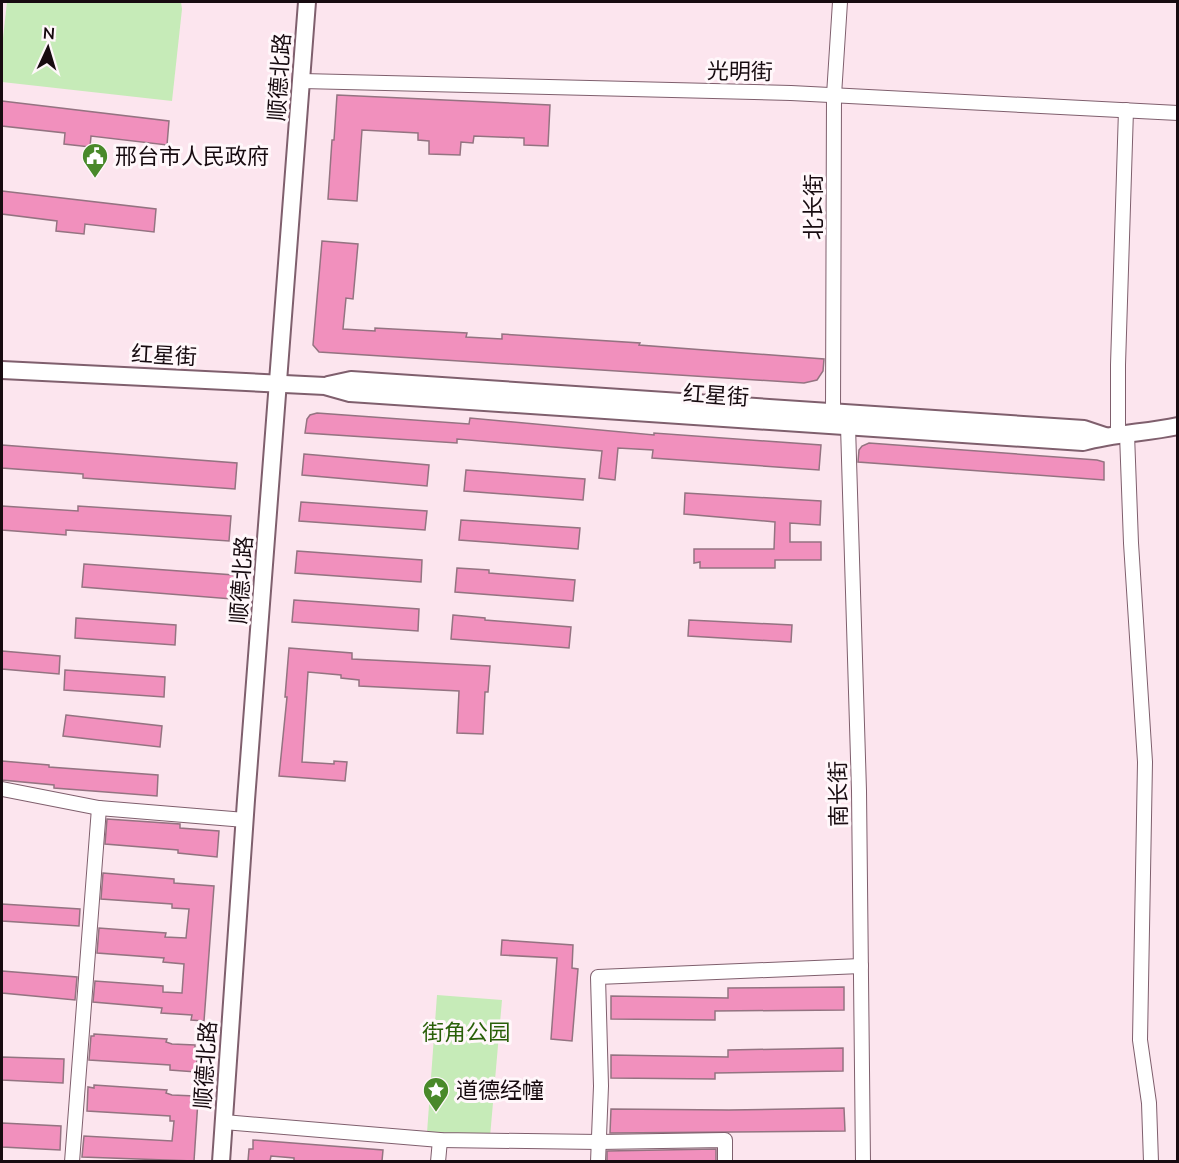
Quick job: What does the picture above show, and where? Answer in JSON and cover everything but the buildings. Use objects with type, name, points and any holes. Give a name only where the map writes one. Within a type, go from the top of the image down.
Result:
[{"type":"street","name":"顺德北路","points":[[221,1161],[308,2]]},
{"type":"street","name":"北长街","points":[[833,412],[834,95],[840,2]]},
{"type":"street","name":"光明街","points":[[302,81],[834,95],[1178,113]]},
{"type":"street","points":[[1126,110],[1117,435],[1131,543],[1145,762],[1140,1040],[1149,1102],[1151,1161]]},
{"type":"street","name":"红星街","points":[[2,370],[325,386],[350,393],[1083,442],[1178,426]]},
{"type":"street","name":"红星街","points":[[325,386],[351,380],[1084,429],[1117,435]]},
{"type":"street","name":"南长街","points":[[848,426],[859,791],[863,1161]]},
{"type":"street","points":[[2,789],[99,808],[245,820]]},
{"type":"street","points":[[72,1161],[99,808]]},
{"type":"street","points":[[598,1161],[601,1086],[598,977],[861,966]]},
{"type":"street","points":[[224,1122],[440,1140],[599,1142],[725,1140],[725,1161]]},
{"type":"street","points":[[438,1161],[440,1140]]},
{"type":"green space","points":[[7,2],[181,2],[172,101],[2,82],[2,47]]},
{"type":"green space","name":"街角公园","points":[[437,995],[502,1000],[490,1137],[427,1133]]},
{"type":"place","name":"邢台市人民政府","points":[[95,179]]},
{"type":"place","name":"道德经幢","points":[[436,1113]]}]
